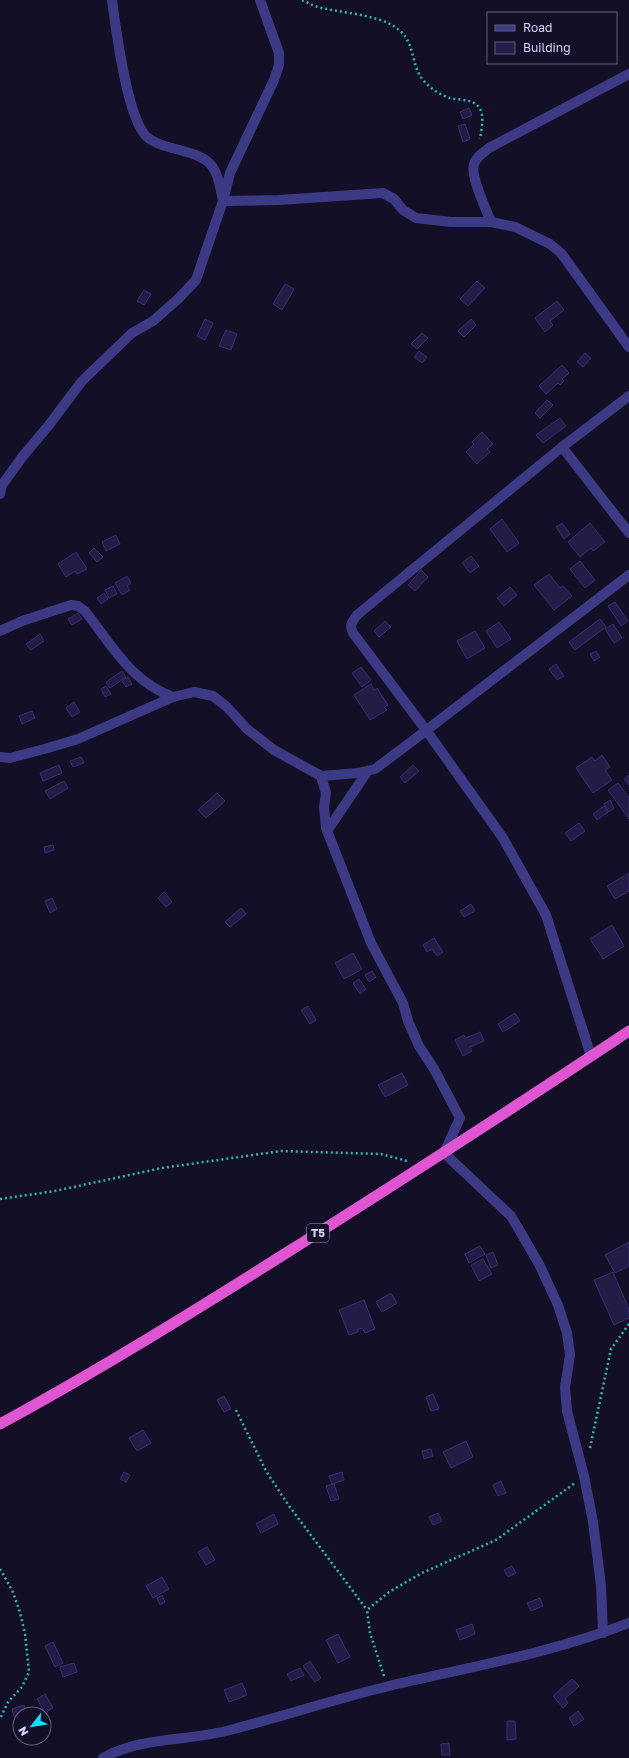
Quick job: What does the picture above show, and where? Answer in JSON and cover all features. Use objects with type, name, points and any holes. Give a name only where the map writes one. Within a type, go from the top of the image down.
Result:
[{"type":"highway","name":"T5","points":[[0,1424],[52,1396],[156,1334],[424,1166],[629,1032]]},
{"type":"street","points":[[112,0],[117,35],[132,109],[139,125],[147,137],[161,145],[204,158],[214,167],[223,201]]},
{"type":"street","points":[[0,494],[2,485],[82,382],[132,333],[153,320],[178,299],[196,280],[223,201],[230,173],[274,80],[279,65],[279,53],[260,0]]},
{"type":"street","points":[[491,222],[475,177],[473,165],[477,158],[489,148],[629,74]]},
{"type":"street","points":[[223,201],[279,200],[383,193],[394,199],[403,210],[416,218],[450,222],[491,222],[515,227],[535,236],[561,253],[629,347]]},
{"type":"street","points":[[591,1056],[546,915],[503,838],[426,730],[353,634],[351,623],[357,615],[562,447],[629,396]]},
{"type":"street","points":[[562,447],[629,533]]},
{"type":"street","points":[[0,757],[10,758],[78,739],[173,697],[194,692],[213,696],[227,707],[247,729],[274,750],[321,776],[367,772],[375,769],[629,575]]},
{"type":"street","points":[[0,631],[56,609],[71,605],[78,606],[85,611],[129,669],[160,692],[173,697]]},
{"type":"street","points":[[327,831],[367,772]]},
{"type":"street","points":[[321,776],[326,793],[325,821],[327,831],[371,943],[403,1003],[408,1021],[419,1046],[434,1069],[460,1118],[444,1153],[511,1216],[539,1264],[558,1305],[567,1333],[570,1355],[565,1387],[567,1410],[584,1476],[597,1552],[603,1633]]},
{"type":"street","points":[[103,1758],[132,1745],[174,1740],[224,1731],[387,1686],[525,1655],[603,1633],[629,1623]]},
{"type":"path","points":[[302,0],[320,8],[377,19],[399,30],[406,37],[411,46],[420,74],[426,84],[449,97],[470,100],[480,108],[482,116],[477,158]]},
{"type":"path","points":[[0,1199],[55,1191],[162,1168],[281,1151],[381,1154],[424,1166]]},
{"type":"path","points":[[588,1454],[611,1349],[629,1324]]},
{"type":"path","points":[[236,1410],[266,1471],[289,1506],[367,1610],[370,1633],[387,1686]]},
{"type":"path","points":[[367,1610],[389,1592],[422,1573],[496,1540],[584,1476]]},
{"type":"path","points":[[0,1569],[12,1590],[19,1609],[29,1672],[22,1687],[8,1702],[0,1718]]},
{"type":"building","points":[[469,108],[472,115],[463,119],[460,112]]},
{"type":"building","points":[[465,124],[470,139],[463,142],[458,126]]},
{"type":"building","points":[[477,281],[485,288],[468,306],[460,299]]},
{"type":"building","points":[[285,284],[294,289],[282,310],[273,304]]},
{"type":"building","points":[[144,290],[151,294],[144,305],[137,301]]},
{"type":"building","points":[[557,301],[564,310],[550,321],[553,325],[545,332],[535,318]]},
{"type":"building","points":[[205,319],[213,323],[205,340],[197,336]]},
{"type":"building","points":[[471,319],[476,325],[464,337],[458,331]]},
{"type":"building","points":[[226,330],[237,334],[231,350],[219,346]]},
{"type":"building","points":[[422,333],[428,338],[417,349],[411,344]]},
{"type":"building","points":[[419,351],[427,357],[422,363],[414,357]]},
{"type":"building","points":[[585,353],[591,358],[583,367],[577,362]]},
{"type":"building","points":[[562,365],[569,373],[562,379],[564,381],[560,385],[558,383],[546,394],[539,386]]},
{"type":"building","points":[[547,400],[553,405],[540,418],[535,413]]},
{"type":"building","points":[[560,418],[566,426],[543,443],[536,435]]},
{"type":"building","points":[[482,432],[493,444],[487,449],[490,452],[477,464],[466,452],[474,444],[472,442]]},
{"type":"building","points":[[502,519],[519,543],[507,552],[490,529]]},
{"type":"building","points":[[562,523],[570,534],[564,539],[556,527]]},
{"type":"building","points":[[590,523],[605,542],[593,551],[591,548],[580,557],[568,542]]},
{"type":"building","points":[[116,535],[120,544],[106,551],[102,542]]},
{"type":"building","points":[[94,548],[103,557],[97,562],[89,553]]},
{"type":"building","points":[[76,552],[87,569],[77,574],[75,571],[66,577],[58,564]]},
{"type":"building","points":[[471,556],[479,566],[470,573],[462,563]]},
{"type":"building","points":[[580,561],[595,580],[585,588],[570,569]]},
{"type":"building","points":[[421,570],[428,577],[415,591],[408,585]]},
{"type":"building","points":[[549,574],[560,588],[563,586],[572,596],[554,610],[534,585]]},
{"type":"building","points":[[127,576],[131,583],[127,586],[130,590],[122,595],[115,583]]},
{"type":"building","points":[[113,586],[117,594],[109,598],[105,590]]},
{"type":"building","points":[[510,587],[517,595],[504,606],[497,598]]},
{"type":"building","points":[[104,593],[108,599],[101,604],[97,598]]},
{"type":"building","points":[[615,602],[628,621],[621,626],[608,606]]},
{"type":"building","points":[[78,613],[82,619],[72,625],[68,619]]},
{"type":"building","points":[[600,619],[606,627],[575,650],[569,642]]},
{"type":"building","points":[[385,621],[391,627],[379,637],[374,631]]},
{"type":"building","points":[[499,622],[511,639],[497,648],[486,631]]},
{"type":"building","points":[[613,624],[622,638],[614,643],[605,629]]},
{"type":"building","points":[[475,631],[485,648],[467,659],[457,641]]},
{"type":"building","points":[[40,634],[44,641],[31,650],[26,644]]},
{"type":"building","points":[[596,651],[600,657],[594,661],[590,654]]},
{"type":"building","points":[[556,664],[564,676],[557,680],[549,669]]},
{"type":"building","points":[[361,667],[371,680],[362,687],[352,673]]},
{"type":"building","points":[[122,671],[126,677],[110,688],[106,682]]},
{"type":"building","points":[[128,677],[132,684],[126,687],[122,681]]},
{"type":"building","points":[[371,684],[374,690],[377,688],[388,705],[384,707],[387,710],[370,720],[354,695]]},
{"type":"building","points":[[106,686],[111,694],[105,697],[101,689]]},
{"type":"building","points":[[74,702],[80,712],[72,717],[66,708]]},
{"type":"building","points":[[32,711],[35,718],[22,724],[19,716]]},
{"type":"building","points":[[602,755],[610,767],[605,770],[612,780],[593,793],[576,768],[592,757],[595,761]]},
{"type":"building","points":[[81,757],[84,763],[73,767],[70,761]]},
{"type":"building","points":[[59,765],[62,773],[43,781],[40,773]]},
{"type":"building","points":[[413,765],[419,771],[405,783],[400,777]]},
{"type":"building","points":[[629,775],[629,785],[624,779]]},
{"type":"building","points":[[64,781],[68,788],[50,799],[45,791]]},
{"type":"building","points":[[618,783],[629,798],[629,819],[608,790]]},
{"type":"building","points":[[217,793],[225,801],[206,818],[198,810]]},
{"type":"building","points":[[610,800],[614,808],[609,812],[604,804]]},
{"type":"building","points":[[604,806],[608,812],[597,820],[593,814]]},
{"type":"building","points":[[579,823],[585,831],[571,841],[565,833]]},
{"type":"building","points":[[53,845],[54,850],[45,853],[44,847]]},
{"type":"building","points":[[629,873],[629,891],[615,899],[607,886]]},
{"type":"building","points":[[164,892],[172,902],[166,907],[158,898]]},
{"type":"building","points":[[52,898],[57,909],[50,913],[45,901]]},
{"type":"building","points":[[471,904],[475,911],[464,917],[460,911]]},
{"type":"building","points":[[241,908],[246,914],[230,927],[225,922]]},
{"type":"building","points":[[612,925],[624,946],[603,959],[590,939]]},
{"type":"building","points":[[434,938],[443,952],[437,956],[432,949],[427,952],[423,945]]},
{"type":"building","points":[[353,953],[362,969],[344,979],[335,963]]},
{"type":"building","points":[[372,971],[376,977],[369,982],[365,975]]},
{"type":"building","points":[[359,979],[366,989],[360,994],[353,983]]},
{"type":"building","points":[[308,1006],[316,1020],[310,1024],[301,1010]]},
{"type":"building","points":[[515,1013],[520,1021],[503,1032],[498,1024]]},
{"type":"building","points":[[480,1032],[484,1041],[470,1047],[472,1051],[463,1056],[455,1040],[464,1035],[466,1038]]},
{"type":"building","points":[[402,1073],[408,1085],[385,1097],[378,1085]]},
{"type":"building","points":[[629,1242],[629,1266],[615,1273],[605,1255]]},
{"type":"building","points":[[480,1246],[485,1254],[469,1263],[465,1254]]},
{"type":"building","points":[[493,1252],[498,1265],[491,1268],[486,1255]]},
{"type":"building","points":[[483,1259],[492,1274],[479,1281],[471,1265]]},
{"type":"building","points":[[613,1272],[629,1309],[629,1318],[614,1325],[594,1280]]},
{"type":"building","points":[[391,1293],[397,1303],[382,1312],[376,1302]]},
{"type":"building","points":[[364,1300],[375,1329],[365,1333],[362,1328],[358,1329],[358,1332],[349,1335],[339,1310]]},
{"type":"building","points":[[433,1394],[439,1409],[431,1411],[426,1397]]},
{"type":"building","points":[[224,1396],[231,1409],[224,1412],[217,1400]]},
{"type":"building","points":[[143,1430],[151,1443],[137,1451],[129,1438]]},
{"type":"building","points":[[466,1441],[473,1457],[451,1468],[443,1452]]},
{"type":"building","points":[[431,1449],[433,1456],[424,1459],[422,1451]]},
{"type":"building","points":[[124,1472],[130,1475],[126,1482],[120,1479]]},
{"type":"building","points":[[342,1472],[344,1480],[332,1484],[329,1476]]},
{"type":"building","points":[[501,1481],[506,1493],[498,1496],[493,1485]]},
{"type":"building","points":[[334,1484],[339,1499],[331,1501],[326,1486]]},
{"type":"building","points":[[438,1513],[442,1521],[433,1525],[429,1517]]},
{"type":"building","points":[[274,1514],[278,1524],[261,1533],[256,1524]]},
{"type":"building","points":[[207,1547],[215,1560],[206,1565],[198,1552]]},
{"type":"building","points":[[512,1566],[516,1573],[508,1577],[504,1570]]},
{"type":"building","points":[[162,1577],[169,1589],[153,1598],[146,1586]]},
{"type":"building","points":[[162,1595],[165,1602],[160,1605],[157,1598]]},
{"type":"building","points":[[540,1598],[543,1606],[531,1611],[527,1603]]},
{"type":"building","points":[[472,1624],[475,1634],[460,1640],[456,1630]]},
{"type":"building","points":[[338,1634],[350,1657],[338,1663],[326,1640]]},
{"type":"building","points":[[53,1642],[63,1663],[55,1667],[45,1646]]},
{"type":"building","points":[[310,1661],[321,1678],[315,1682],[303,1666]]},
{"type":"building","points":[[74,1663],[77,1672],[63,1677],[60,1667]]},
{"type":"building","points":[[300,1668],[304,1675],[291,1681],[287,1674]]},
{"type":"building","points":[[572,1679],[579,1686],[565,1699],[568,1703],[563,1708],[553,1696]]},
{"type":"building","points":[[242,1683],[247,1695],[229,1702],[224,1690]]},
{"type":"building","points":[[45,1694],[52,1706],[41,1706],[37,1699]]},
{"type":"building","points":[[578,1711],[584,1719],[574,1726],[569,1718]]},
{"type":"building","points":[[507,1721],[515,1721],[516,1739],[507,1740]]},
{"type":"building","points":[[449,1743],[450,1755],[442,1755],[441,1744]]}]
